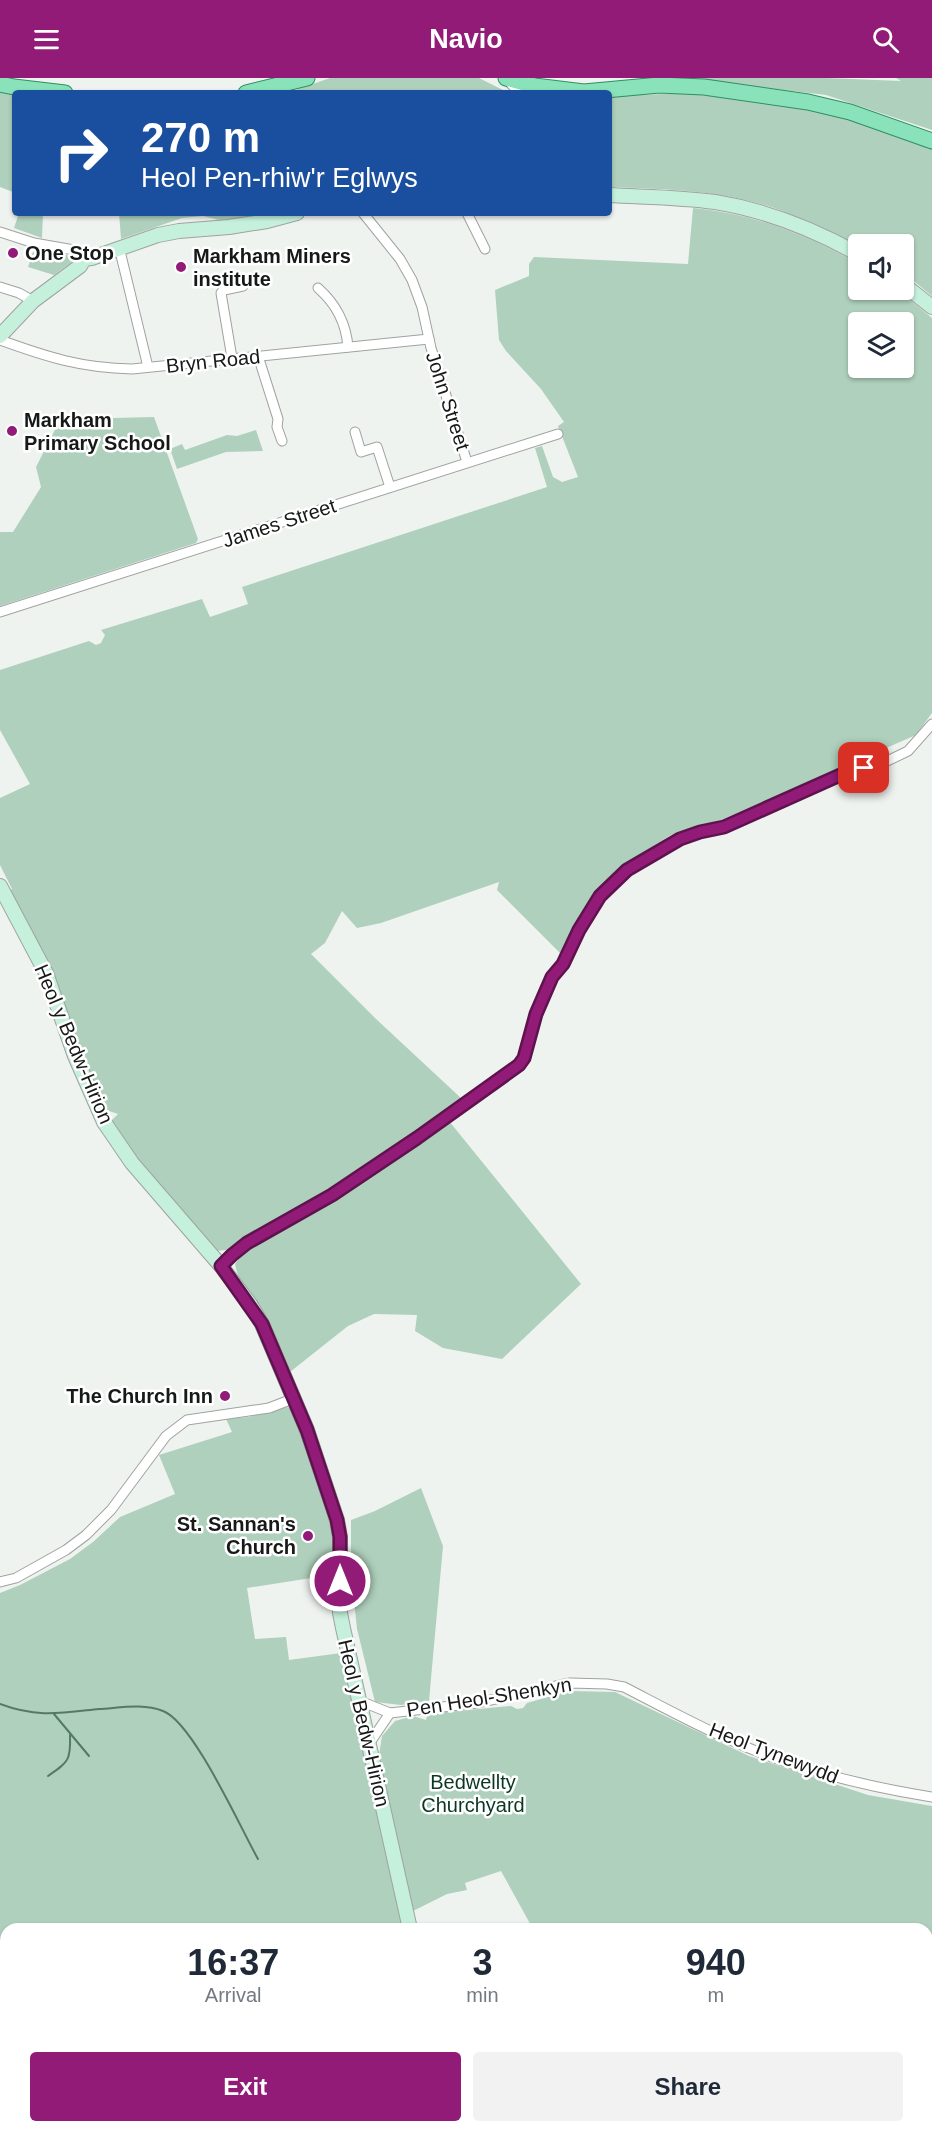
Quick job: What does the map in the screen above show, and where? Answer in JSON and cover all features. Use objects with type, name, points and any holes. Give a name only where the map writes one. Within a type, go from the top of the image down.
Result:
[{"type":"main road","points":[[258,90],[307,78]]},
{"type":"main road","points":[[0,84],[40,90]]},
{"type":"main road","points":[[513,84],[568,90]]},
{"type":"main road","points":[[609,90],[659,86],[704,87],[808,102],[850,112],[932,141]]},
{"type":"street","points":[[612,195],[695,200],[732,205],[796,225],[848,248]]},
{"type":"street","points":[[0,232],[34,243],[74,250],[84,259],[179,231],[229,227],[286,216]]},
{"type":"street","name":"John Street","points":[[365,216],[400,259],[412,280],[467,462]]},
{"type":"street","points":[[468,216],[485,249]]},
{"type":"street","points":[[119,247],[148,368]]},
{"type":"street","points":[[0,338],[33,302],[80,266],[84,259]]},
{"type":"street","points":[[232,358],[221,293],[224,290],[243,286]]},
{"type":"street","points":[[0,287],[19,293],[33,302]]},
{"type":"street","points":[[318,288],[331,301],[341,317],[346,329],[348,347]]},
{"type":"street","points":[[914,293],[932,307]]},
{"type":"street","name":"Bryn Road","points":[[0,338],[56,360],[109,368],[148,368],[429,339]]},
{"type":"street","points":[[258,356],[278,419],[277,427],[282,441]]},
{"type":"street","points":[[355,432],[361,452],[377,447],[390,487]]},
{"type":"street","name":"James Street","points":[[0,612],[558,434]]},
{"type":"street","points":[[221,1266],[247,1243],[332,1195],[519,1065],[524,1058],[539,1006],[552,977],[563,964],[579,930],[600,896],[627,870],[680,839],[724,827],[847,772],[881,764],[908,751],[932,724]]},
{"type":"street","name":"Heol y Bedw-Hirion","points":[[0,886],[46,973],[75,1056],[104,1122],[132,1162],[221,1266],[262,1324],[307,1430],[337,1520],[340,1537],[340,1613],[409,1923]]},
{"type":"street","points":[[0,1582],[16,1578],[66,1550],[86,1535],[111,1510],[160,1443],[187,1420],[269,1408],[294,1398]]},
{"type":"street","name":"Pen Heol-Shenkyn","points":[[360,1701],[390,1713],[486,1702],[570,1683],[624,1687]]},
{"type":"street","name":"Heol Tynewydd","points":[[624,1687],[731,1740],[787,1762],[888,1791],[932,1797]]},
{"type":"street","name":"Pen Heol-Shenkyn","points":[[369,1744],[390,1713]]},
{"type":"green space","points":[[330,78],[479,78],[503,90],[296,90]]},
{"type":"green space","points":[[679,78],[826,78],[901,81],[896,78],[932,78],[932,130],[826,95]]},
{"type":"green space","points":[[0,89],[12,92],[12,192],[0,187]]},
{"type":"green space","points":[[695,94],[827,111],[932,146],[932,296],[914,281],[914,234],[848,234],[848,241],[785,212],[734,197],[612,187],[612,96]]},
{"type":"green space","points":[[693,208],[716,211],[758,220],[798,234],[848,258],[848,300],[910,300],[932,318],[932,713],[916,735],[721,820],[671,835],[630,861],[602,885],[580,916],[562,955],[497,890],[499,882],[381,923],[357,928],[342,911],[325,943],[311,954],[375,1018],[462,1099],[397,1147],[330,1191],[226,1250],[217,1251],[140,1163],[111,1121],[118,1114],[106,1110],[84,1062],[50,964],[10,891],[12,889],[0,865],[0,798],[30,784],[0,730],[0,670],[89,641],[96,645],[101,643],[105,635],[101,630],[202,599],[210,617],[248,604],[242,587],[547,487],[535,448],[542,446],[553,477],[562,482],[578,477],[558,426],[564,422],[541,389],[506,351],[499,340],[495,290],[529,276],[529,264],[534,257],[688,264]]},
{"type":"green space","points":[[18,216],[43,216],[42,238],[14,228]]},
{"type":"green space","points":[[119,216],[203,216],[182,218],[121,239]]},
{"type":"green space","points":[[203,216],[253,216],[223,221]]},
{"type":"green space","points":[[33,252],[45,255],[68,255],[73,261],[54,275],[28,267]]},
{"type":"green space","points":[[84,415],[114,418],[154,417],[198,539],[196,543],[0,606],[0,532],[13,532],[41,487],[36,467],[59,422]]},
{"type":"green space","points":[[256,430],[263,451],[226,452],[177,469],[170,449],[182,444],[185,450],[227,435],[237,436]]},
{"type":"green space","points":[[449,1121],[581,1284],[502,1359],[443,1348],[415,1331],[417,1315],[374,1314],[348,1326],[290,1372],[268,1324],[242,1283],[235,1264],[248,1247],[337,1198]]},
{"type":"green space","points":[[285,1407],[292,1408],[334,1530],[335,1566],[324,1576],[247,1588],[255,1639],[286,1637],[289,1660],[341,1653],[403,1923],[0,1923],[0,1593],[70,1559],[120,1517],[175,1494],[159,1455],[232,1432],[226,1419],[249,1417]]},
{"type":"green space","points":[[421,1488],[443,1546],[429,1701],[401,1705],[375,1702],[357,1629],[351,1570],[351,1520]]},
{"type":"green space","name":"Bedwellty Churchyard","points":[[569,1691],[615,1692],[749,1756],[868,1795],[932,1806],[932,1923],[530,1923],[501,1871],[465,1883],[467,1890],[447,1894],[413,1911],[379,1755],[382,1736],[395,1721],[413,1716],[426,1720],[427,1716],[436,1713],[511,1706],[517,1709],[523,1708],[527,1703]]},
{"type":"waterway","points":[[0,1704],[38,1713],[131,1707],[147,1707],[163,1711],[175,1719],[201,1754],[258,1859]]},
{"type":"waterway","points":[[54,1714],[89,1756]]},
{"type":"waterway","points":[[48,1776],[67,1760],[70,1735]]},
{"type":"place","name":"One Stop","points":[[13,253]]},
{"type":"place","name":"Markham Miners institute","points":[[181,267]]},
{"type":"place","name":"Markham Primary School","points":[[12,431]]},
{"type":"place","name":"The Church Inn","points":[[225,1396]]},
{"type":"place","name":"St. Sannan's Church","points":[[308,1536]]},
{"type":"route","points":[[340,1581],[340,1537],[337,1520],[307,1430],[262,1324],[221,1266],[247,1243],[332,1195],[508,1075],[519,1065],[524,1058],[544,991],[563,964],[579,930],[600,896],[627,870],[680,839],[724,827],[847,772],[864,768]]}]
